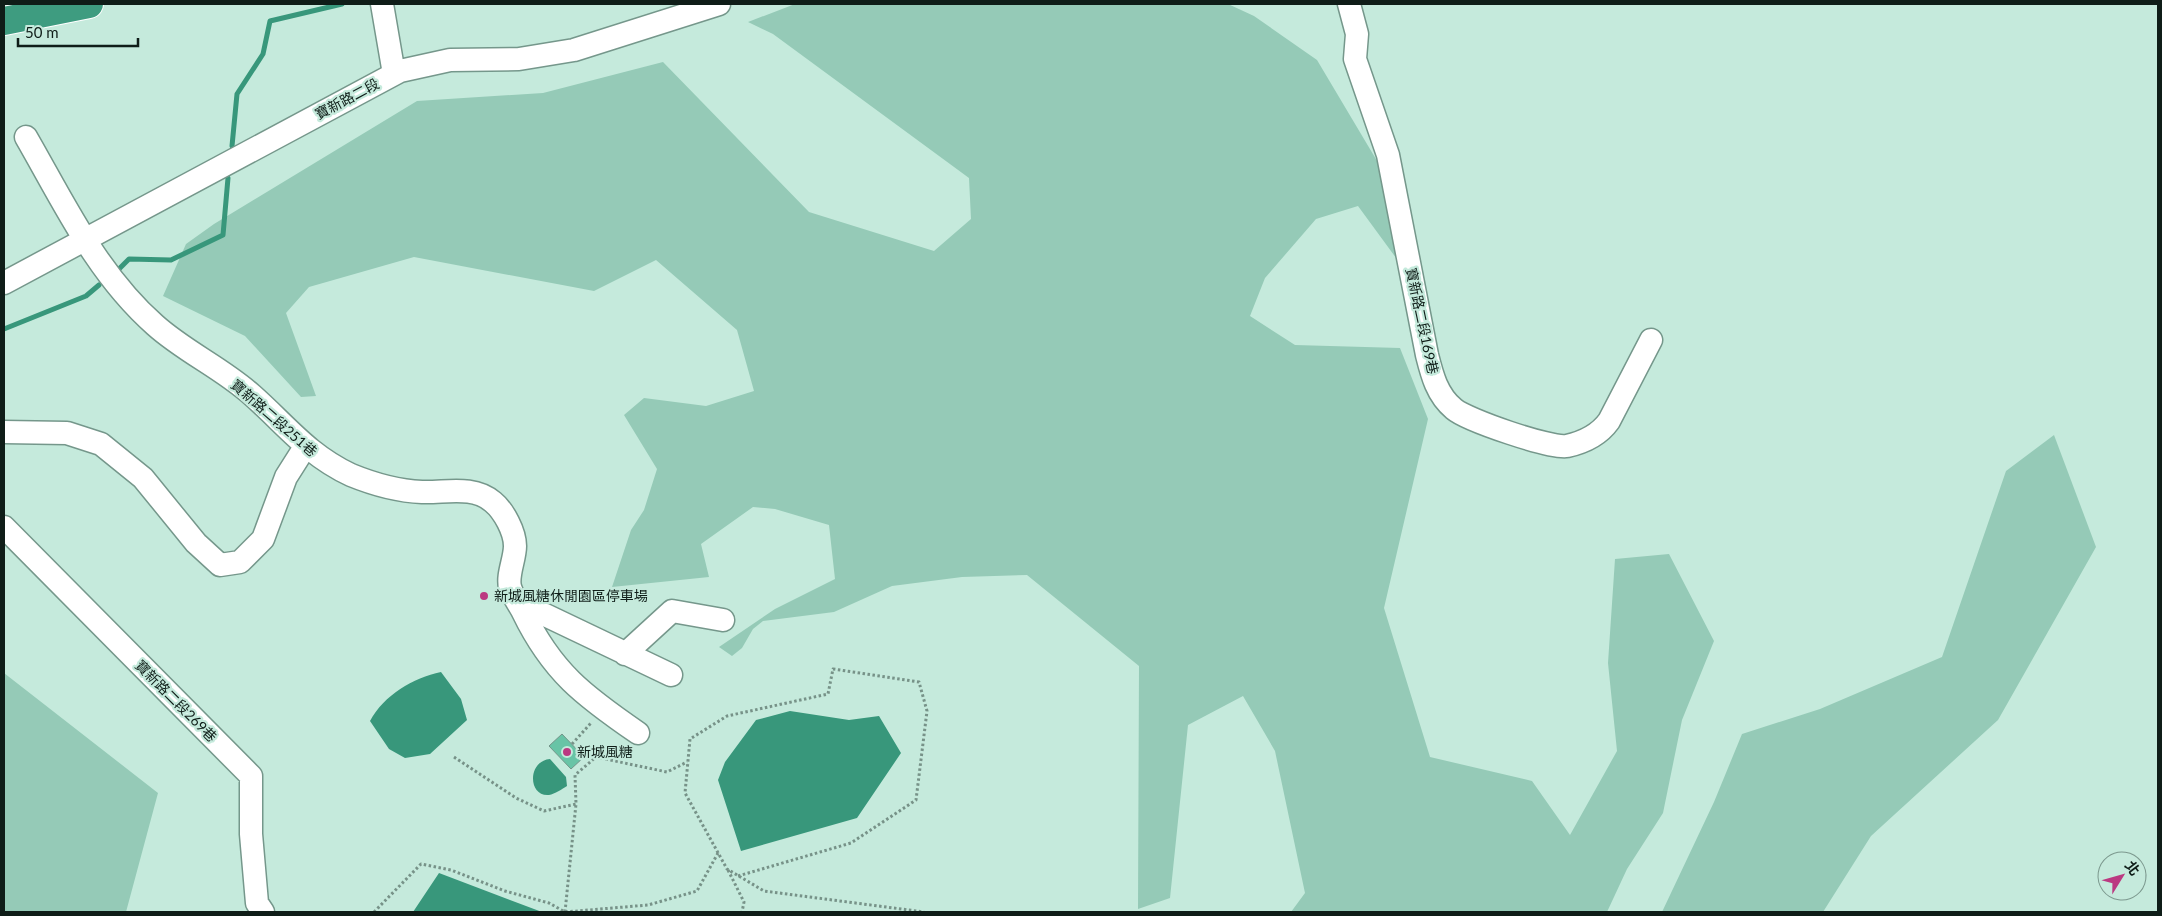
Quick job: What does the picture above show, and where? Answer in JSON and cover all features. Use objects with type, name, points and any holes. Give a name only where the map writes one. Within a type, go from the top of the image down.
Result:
[{"type":"highway","points":[[4,21],[89,4]]},
{"type":"street","points":[[382,4],[394,74]]},
{"type":"street","name":"寶新路二段","points":[[4,283],[394,74],[450,60],[519,59],[574,50],[719,4]]},
{"type":"street","name":"寶新路二段169巷","points":[[1349,4],[1357,34],[1355,59],[1388,155],[1427,355],[1437,387],[1444,399],[1464,416],[1537,441],[1566,446],[1600,433],[1609,422],[1651,340]]},
{"type":"street","name":"寶新路二段251巷","points":[[26,137],[85,240],[114,282],[168,337],[238,383],[305,447],[336,468],[371,482],[406,491],[476,493],[492,501],[504,513],[515,545],[510,586],[549,657],[567,679],[603,709],[638,733]]},
{"type":"street","points":[[4,432],[67,434],[101,444],[143,478],[196,543],[220,565],[240,562],[263,539],[286,477],[305,447]]},
{"type":"street","name":"寶新路二段269巷","points":[[4,527],[251,776],[251,834],[256,893],[257,903],[263,912]]},
{"type":"street","points":[[518,602],[671,675]]},
{"type":"street","points":[[625,654],[672,611],[723,620]]},
{"type":"path","points":[[738,876],[850,843],[916,800],[928,711],[918,682],[833,669],[828,694],[727,716],[690,739],[685,793],[728,869],[744,902],[742,912]]},
{"type":"path","points":[[572,744],[603,709]]},
{"type":"path","points":[[565,912],[576,804],[575,775],[596,756],[667,772],[688,762]]},
{"type":"path","points":[[454,757],[516,798],[544,811],[576,804]]},
{"type":"path","points":[[374,912],[421,864],[451,870],[505,891],[548,903],[565,912],[648,905],[697,891],[718,853]]},
{"type":"path","points":[[728,869],[764,891],[924,912]]},
{"type":"shaded area","points":[[795,4],[1228,4],[1254,16],[1317,60],[1386,176],[1410,277],[1358,206],[1316,219],[1265,278],[1250,316],[1295,345],[1400,348],[1428,419],[1384,608],[1430,757],[1532,781],[1570,835],[1617,751],[1608,663],[1615,559],[1669,554],[1714,641],[1682,720],[1663,813],[1627,869],[1607,912],[1291,912],[1305,893],[1275,751],[1243,696],[1188,725],[1170,898],[1138,909],[1139,666],[1027,575],[962,577],[892,586],[834,612],[763,621],[753,629],[742,648],[732,656],[719,647],[775,609],[835,579],[829,525],[775,509],[753,507],[701,544],[709,577],[612,587],[631,530],[644,510],[657,469],[624,415],[644,398],[706,406],[754,391],[737,330],[656,260],[594,291],[414,257],[309,287],[286,313],[316,396],[301,397],[245,336],[163,296],[186,244],[214,224],[417,101],[543,93],[663,62],[809,212],[934,251],[971,219],[969,178],[773,34],[748,22]]},
{"type":"shaded area","points":[[2054,435],[2096,547],[1998,720],[1871,836],[1823,912],[1662,912],[1714,802],[1742,734],[1820,709],[1942,657],[2006,471]]},
{"type":"shaded area","points":[[441,672],[461,699],[467,720],[430,754],[405,758],[389,749],[370,721],[383,703],[400,689],[410,683]]},
{"type":"shaded area","points":[[4,673],[158,793],[126,912],[4,912]]},
{"type":"shaded area","points":[[790,711],[849,720],[879,716],[901,753],[857,818],[741,851],[718,780],[725,762],[756,720]]},
{"type":"shaded area","points":[[550,759],[566,777],[567,786],[549,795],[542,794],[537,790],[533,778],[537,766],[542,761]]},
{"type":"shaded area","points":[[439,873],[542,912],[413,912]]},
{"type":"building","name":"新城風糖","points":[[562,734],[584,757],[571,769],[549,746]]},
{"type":"waterway","points":[[232,146],[237,94],[263,54],[270,21],[342,4]]},
{"type":"waterway","points":[[120,268],[129,259],[171,260],[223,235],[228,178]]},
{"type":"waterway","points":[[4,329],[86,296],[99,285]]},
{"type":"place","name":"新城風糖休閒園區停車場","points":[[484,596]]},
{"type":"place","name":"新城風糖","points":[[567,752]]}]
